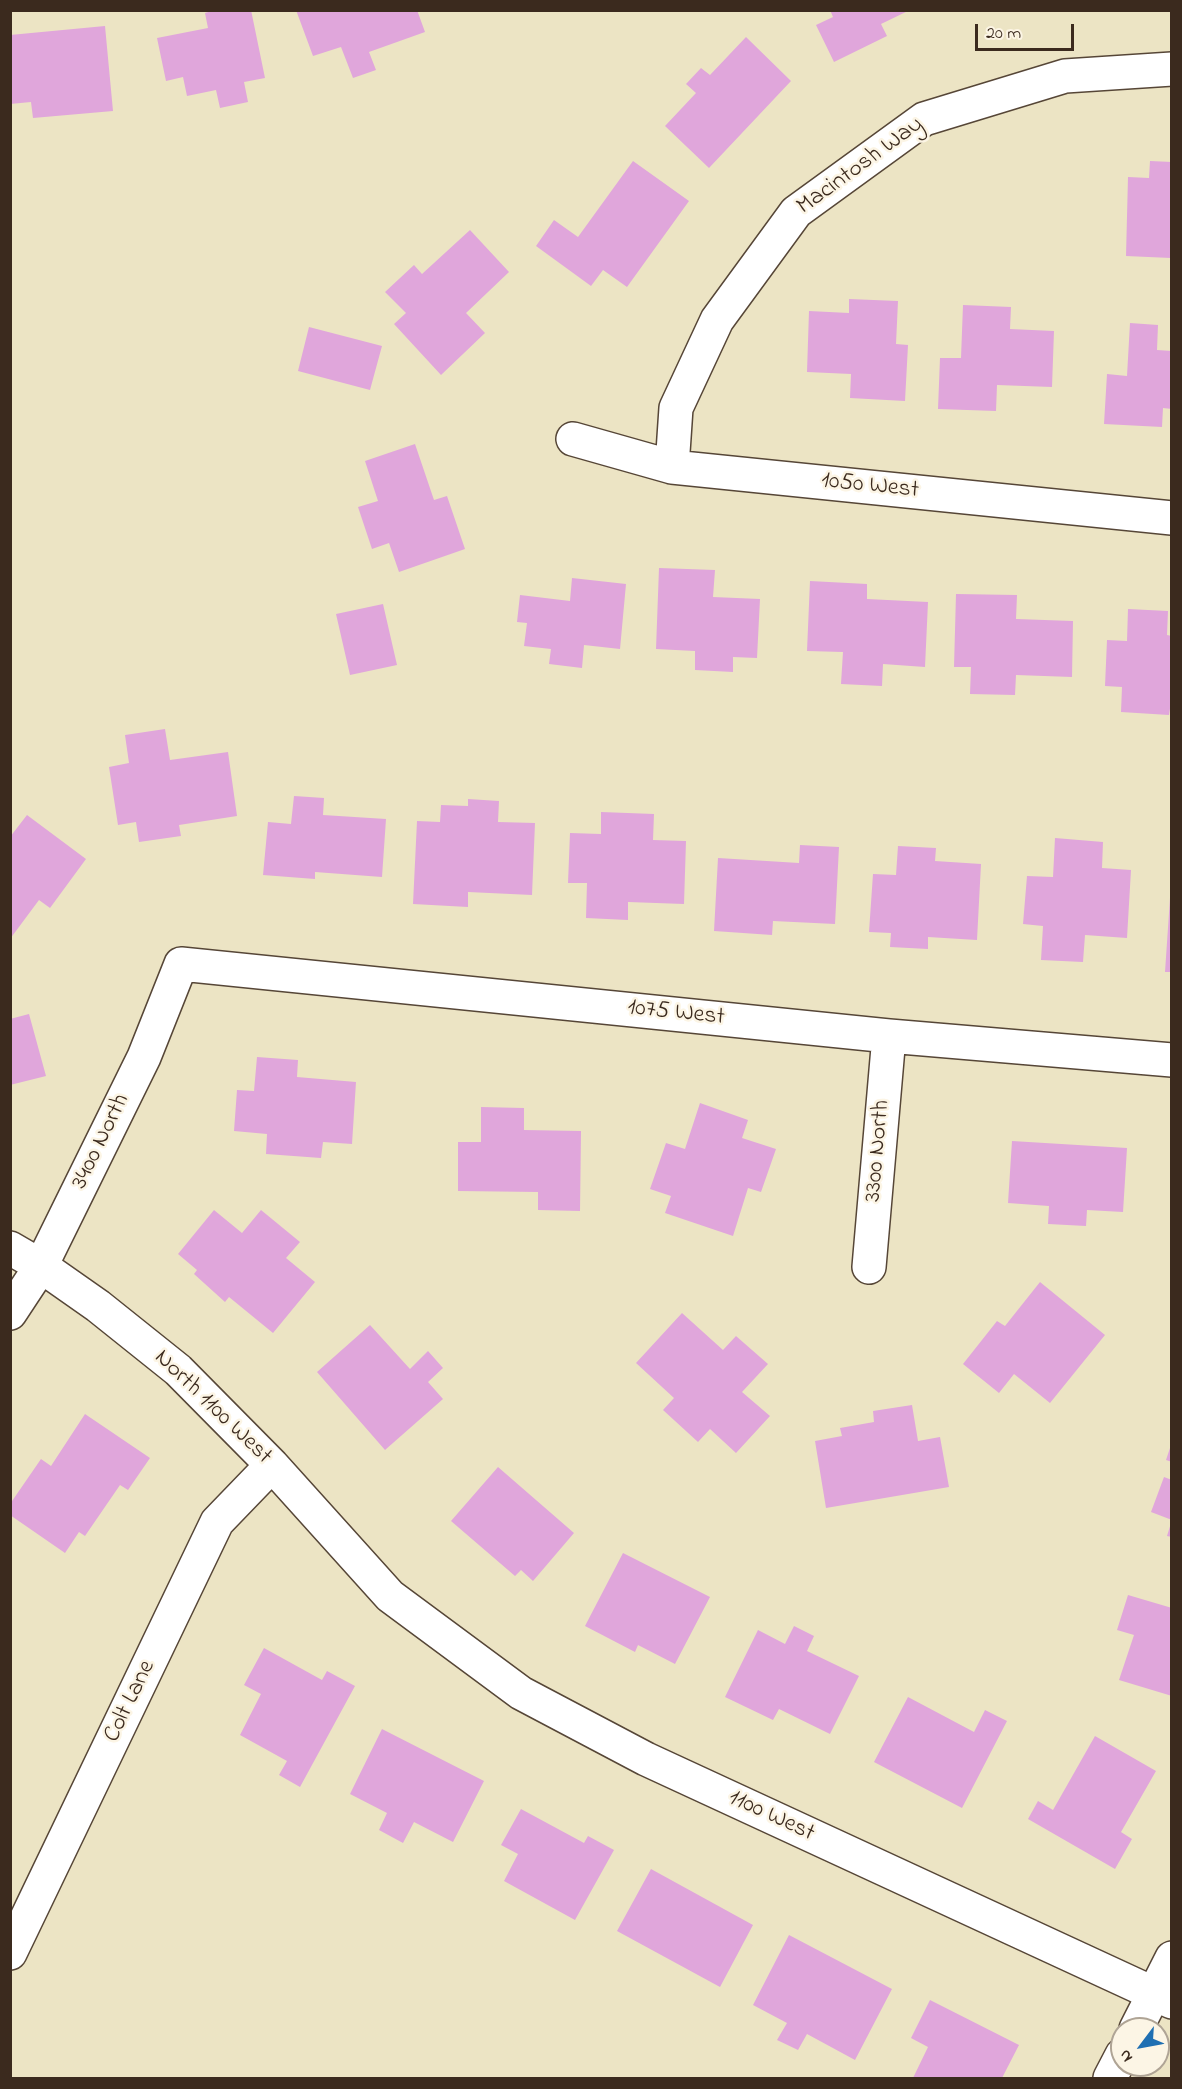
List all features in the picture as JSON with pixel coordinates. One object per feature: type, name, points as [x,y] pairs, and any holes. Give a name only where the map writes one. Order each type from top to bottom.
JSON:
[{"type":"street","name":"Macintosh Way","points":[[672,467],[676,408],[717,320],[796,212],[924,119],[1065,76],[1172,69]]},
{"type":"street","name":"1050 West","points":[[573,439],[672,467],[1172,518]]},
{"type":"street","name":"1075 West","points":[[181,964],[889,1036],[1172,1060]]},
{"type":"street","name":"3400 North","points":[[10,1313],[41,1266],[144,1057],[181,964]]},
{"type":"street","name":"3300 North","points":[[869,1267],[889,1036]]},
{"type":"street","name":"North 1100 West","points":[[10,1248],[41,1266],[98,1306],[178,1370],[272,1465],[390,1596]]},
{"type":"street","name":"Colt Lane","points":[[10,1953],[217,1522],[272,1465]]},
{"type":"street","name":"1100 West","points":[[390,1596],[521,1693],[646,1759],[1163,1998]]},
{"type":"street","points":[[1146,2017],[1163,1998],[1172,1958]]},
{"type":"building","points":[[215,10],[251,10],[265,78],[244,82],[248,102],[220,108],[216,90],[187,96],[183,77],[166,81],[157,38],[208,28],[205,13]]},
{"type":"building","points":[[296,10],[417,10],[425,32],[369,52],[376,70],[353,78],[341,47],[313,56]]},
{"type":"building","points":[[830,10],[910,10],[881,24],[887,36],[834,62],[816,25],[833,17]]},
{"type":"building","points":[[105,26],[113,111],[33,118],[31,102],[10,104],[10,35]]},
{"type":"building","points":[[746,37],[791,81],[709,168],[665,126],[696,93],[686,84],[701,68],[710,75]]},
{"type":"building","points":[[633,161],[689,201],[627,287],[603,270],[591,286],[536,246],[554,220],[578,237]]},
{"type":"building","points":[[1150,161],[1172,162],[1171,258],[1126,256],[1128,177],[1149,178]]},
{"type":"building","points":[[470,230],[509,272],[466,313],[485,333],[441,375],[394,324],[406,313],[385,292],[414,265],[422,274]]},
{"type":"building","points":[[849,299],[898,301],[896,344],[908,345],[905,401],[850,398],[851,374],[807,372],[809,311],[849,313]]},
{"type":"building","points":[[963,305],[1011,307],[1010,329],[1054,331],[1052,387],[997,385],[996,411],[938,409],[940,358],[961,358]]},
{"type":"building","points":[[1130,323],[1158,325],[1157,350],[1172,351],[1172,409],[1163,408],[1162,427],[1104,424],[1107,374],[1127,376]]},
{"type":"building","points":[[309,327],[382,346],[370,390],[298,371]]},
{"type":"building","points":[[415,444],[434,500],[447,496],[465,549],[399,572],[389,543],[372,549],[358,507],[378,501],[365,461]]},
{"type":"building","points":[[659,568],[715,570],[713,597],[760,599],[757,658],[733,657],[733,672],[695,670],[695,651],[656,649]]},
{"type":"building","points":[[572,578],[626,584],[620,649],[584,645],[582,668],[549,664],[551,649],[524,646],[527,623],[517,622],[520,595],[570,601]]},
{"type":"building","points":[[810,581],[867,584],[867,599],[928,602],[925,667],[883,664],[882,686],[841,684],[843,652],[807,651]]},
{"type":"building","points":[[956,594],[1017,595],[1016,619],[1073,621],[1072,677],[1016,675],[1015,695],[970,694],[971,667],[954,667]]},
{"type":"building","points":[[383,604],[397,665],[350,675],[336,614]]},
{"type":"building","points":[[1128,609],[1168,611],[1167,635],[1172,636],[1172,696],[1169,715],[1121,712],[1122,687],[1105,686],[1107,640],[1127,641]]},
{"type":"building","points":[[165,729],[170,760],[228,752],[237,816],[179,825],[181,836],[139,842],[136,822],[118,825],[109,767],[129,763],[125,735]]},
{"type":"building","points":[[294,796],[324,798],[323,815],[386,819],[382,877],[315,872],[315,879],[263,875],[268,822],[291,824]]},
{"type":"building","points":[[468,799],[499,801],[498,822],[535,823],[532,895],[468,892],[468,907],[413,904],[417,821],[440,822],[441,805],[468,806]]},
{"type":"building","points":[[601,812],[654,814],[653,840],[686,841],[684,904],[628,902],[628,920],[586,918],[587,883],[568,883],[570,833],[601,834]]},
{"type":"building","points":[[27,815],[86,859],[50,908],[39,900],[10,939],[10,837]]},
{"type":"building","points":[[1055,838],[1103,842],[1102,868],[1131,870],[1127,938],[1085,935],[1083,962],[1041,960],[1043,926],[1023,924],[1027,876],[1053,877]]},
{"type":"building","points":[[800,845],[839,847],[835,924],[773,921],[772,935],[714,931],[718,858],[799,863]]},
{"type":"building","points":[[898,846],[936,848],[935,861],[981,864],[977,940],[928,937],[928,949],[890,947],[891,933],[869,932],[873,874],[896,875]]},
{"type":"building","points":[[1170,898],[1172,898],[1172,972],[1165,972]]},
{"type":"building","points":[[29,1014],[46,1076],[10,1085],[10,1019]]},
{"type":"building","points":[[257,1057],[298,1060],[297,1077],[356,1082],[352,1144],[323,1142],[321,1158],[266,1154],[267,1134],[234,1131],[237,1090],[254,1091]]},
{"type":"building","points":[[700,1103],[748,1120],[742,1138],[776,1149],[761,1192],[748,1188],[733,1236],[665,1213],[671,1196],[650,1189],[666,1143],[685,1149]]},
{"type":"building","points":[[481,1107],[524,1108],[524,1130],[581,1131],[580,1211],[538,1210],[538,1192],[458,1191],[458,1142],[481,1142]]},
{"type":"building","points":[[1012,1141],[1127,1148],[1123,1212],[1087,1210],[1086,1226],[1048,1224],[1049,1206],[1008,1203]]},
{"type":"building","points":[[214,1210],[242,1233],[261,1210],[300,1242],[286,1258],[315,1282],[273,1333],[229,1297],[225,1302],[194,1274],[197,1270],[178,1254]]},
{"type":"building","points":[[1040,1282],[1105,1335],[1050,1403],[1014,1374],[999,1393],[963,1364],[997,1321],[1005,1326]]},
{"type":"building","points":[[682,1313],[723,1350],[736,1336],[768,1364],[742,1392],[770,1416],[736,1453],[710,1429],[698,1442],[663,1410],[674,1398],[636,1363]]},
{"type":"building","points":[[370,1325],[410,1369],[428,1351],[443,1368],[428,1382],[443,1399],[385,1450],[317,1372]]},
{"type":"building","points":[[912,1405],[918,1441],[940,1437],[949,1487],[826,1508],[815,1441],[842,1436],[840,1428],[874,1422],[873,1411]]},
{"type":"building","points":[[85,1414],[150,1458],[128,1490],[120,1485],[85,1536],[79,1532],[65,1553],[10,1515],[10,1504],[41,1459],[51,1466]]},
{"type":"building","points":[[1172,1445],[1172,1462],[1166,1460]]},
{"type":"building","points":[[498,1467],[574,1533],[533,1581],[521,1570],[515,1576],[451,1521]]},
{"type":"building","points":[[1164,1477],[1172,1480],[1172,1520],[1151,1512]]},
{"type":"building","points":[[1172,1523],[1172,1537],[1167,1536]]},
{"type":"building","points":[[623,1553],[710,1597],[675,1664],[638,1645],[635,1652],[585,1626]]},
{"type":"building","points":[[1128,1595],[1172,1608],[1172,1696],[1119,1680],[1134,1635],[1117,1630]]},
{"type":"building","points":[[794,1626],[814,1636],[807,1651],[859,1676],[830,1734],[779,1709],[773,1720],[725,1697],[758,1630],[785,1644]]},
{"type":"building","points":[[264,1648],[322,1680],[327,1671],[355,1686],[300,1787],[279,1775],[287,1761],[240,1735],[261,1694],[244,1685]]},
{"type":"building","points":[[908,1697],[974,1732],[985,1710],[1007,1721],[962,1808],[874,1762]]},
{"type":"building","points":[[382,1729],[484,1781],[453,1842],[414,1822],[403,1843],[379,1830],[387,1813],[350,1794]]},
{"type":"building","points":[[1095,1736],[1156,1771],[1121,1832],[1132,1839],[1115,1869],[1028,1819],[1038,1801],[1053,1810]]},
{"type":"building","points":[[521,1809],[584,1843],[588,1836],[614,1850],[575,1920],[504,1881],[518,1854],[501,1845]]},
{"type":"building","points":[[651,1869],[753,1925],[720,1987],[617,1931]]},
{"type":"building","points":[[789,1935],[892,1989],[855,2060],[807,2034],[798,2050],[777,2040],[787,2023],[753,2005]]},
{"type":"building","points":[[930,2000],[1019,2045],[1002,2078],[913,2078],[928,2047],[911,2038]]}]
